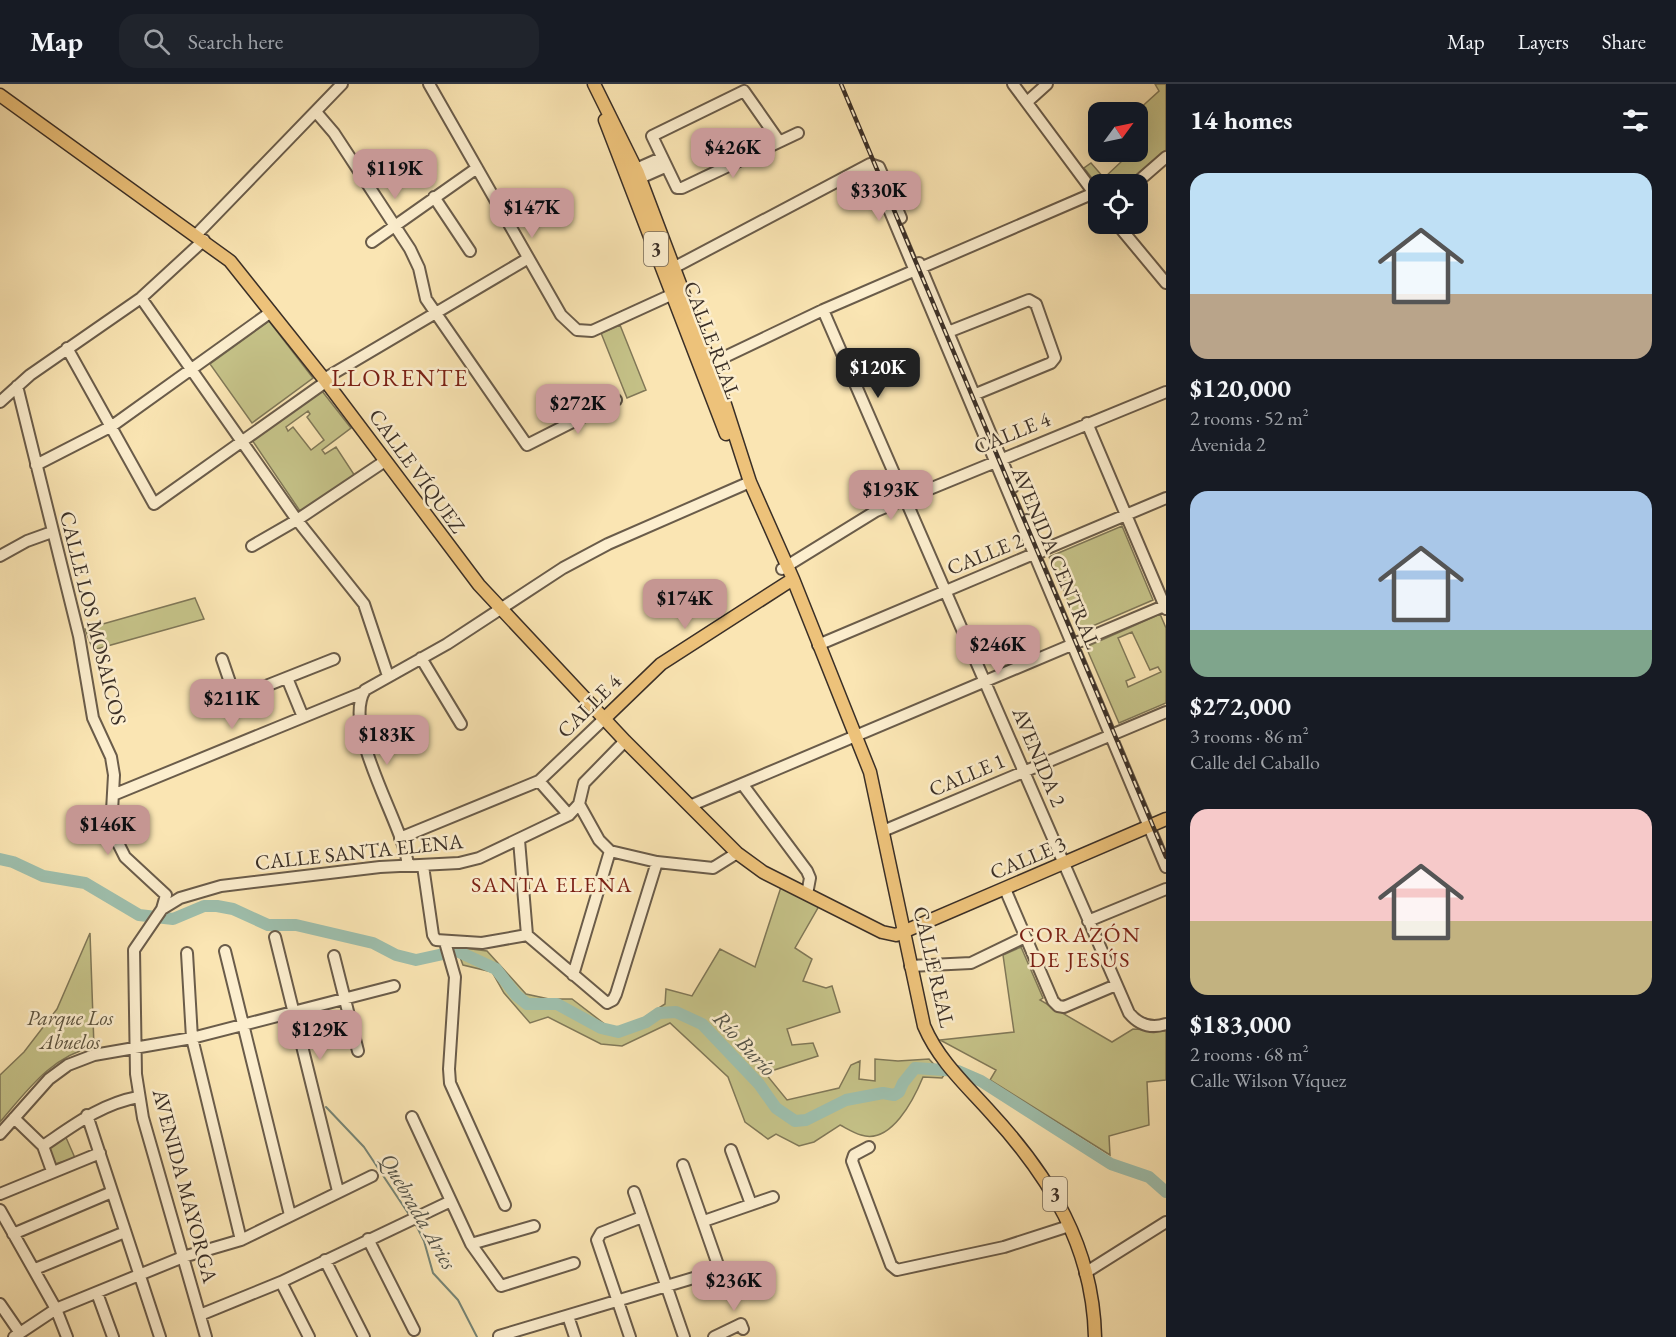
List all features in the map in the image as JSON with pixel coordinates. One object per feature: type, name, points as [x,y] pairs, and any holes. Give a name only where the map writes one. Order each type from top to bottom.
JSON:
[{"type":"main road","name":"CALLE REAL","points":[[592,84],[638,173],[675,267],[710,363],[747,483]]},
{"type":"main road","name":"CALLE REAL","points":[[592,84],[747,483],[804,608],[856,736],[876,794],[924,1026],[943,1060],[1032,1160],[1055,1193],[1085,1273],[1095,1337]]},
{"type":"main road","name":"CALLE VÍQUEZ","points":[[0,95],[230,261],[326,380],[466,571],[625,741],[692,805],[737,853],[763,872],[889,934]]},
{"type":"main road","points":[[651,235],[668,264],[675,267],[672,274],[676,289],[673,294],[679,296],[696,326]]},
{"type":"main road","points":[[693,344],[706,363],[710,363],[708,370],[716,394],[716,406]]},
{"type":"main road","name":"CALLE 4","points":[[605,718],[661,664],[791,581]]},
{"type":"main road","name":"CALLE 3","points":[[889,934],[904,932],[1157,823]]},
{"type":"main road","points":[[889,934],[897,941],[910,966]]},
{"type":"street","points":[[0,402],[67,348],[141,298],[200,238],[342,84]]},
{"type":"street","points":[[429,84],[527,260],[564,319],[581,331],[600,328],[673,294]]},
{"type":"street","points":[[1013,84],[1088,185]]},
{"type":"street","points":[[1027,102],[1047,84]]},
{"type":"street","points":[[780,141],[744,91],[656,132],[652,139],[674,185],[682,188],[798,133]]},
{"type":"street","points":[[316,112],[334,133],[415,258],[423,292],[527,445],[616,400]]},
{"type":"street","points":[[1146,174],[1166,157]]},
{"type":"street","points":[[638,173],[663,163]]},
{"type":"street","name":"AVENIDA CENTRAL","points":[[675,267],[875,165],[1114,734],[1157,823],[1166,848]]},
{"type":"street","points":[[372,242],[394,224],[477,168]]},
{"type":"street","points":[[434,197],[470,251]]},
{"type":"street","points":[[710,363],[918,268],[1088,199]]},
{"type":"street","points":[[1125,234],[1166,283]]},
{"type":"street","points":[[67,348],[154,504],[326,380],[527,260]]},
{"type":"street","points":[[141,298],[189,370],[297,520],[364,604],[388,676]]},
{"type":"street","points":[[945,333],[1029,300],[1036,304],[1055,358],[1051,363],[971,395]]},
{"type":"street","name":"AVENIDA 2","points":[[823,310],[1116,985],[1135,1020],[1152,1027],[1166,1024]]},
{"type":"street","points":[[36,465],[112,426],[271,312]]},
{"type":"street","name":"CALLE LOS MOSAICOS","points":[[17,386],[79,636],[93,718],[111,757],[113,795],[111,829],[118,845],[137,870],[164,892],[180,898]]},
{"type":"street","name":"CALLE 4","points":[[785,567],[862,519],[998,460],[1166,392]]},
{"type":"street","points":[[692,805],[1165,607],[1087,423]]},
{"type":"street","points":[[252,546],[297,520],[385,461]]},
{"type":"street","points":[[113,795],[362,693],[368,687],[471,629],[563,568],[608,544],[747,483]]},
{"type":"street","name":"CALLE 2","points":[[818,645],[1166,498]]},
{"type":"street","points":[[0,556],[27,541],[52,532]]},
{"type":"street","points":[[422,658],[461,724]]},
{"type":"street","points":[[222,659],[234,694],[238,697],[334,659]]},
{"type":"street","points":[[287,678],[303,717]]},
{"type":"street","points":[[362,693],[359,714],[362,729],[381,795],[400,838],[408,865]]},
{"type":"street","name":"CALLE 1","points":[[883,831],[1166,712]]},
{"type":"street","name":"CALLE 4","points":[[400,838],[539,781],[605,718]]},
{"type":"street","name":"CALLE SANTA ELENA","points":[[162,909],[180,898],[221,886],[408,865],[459,863],[479,858],[502,845],[519,840],[569,815],[579,804],[584,783],[625,741]]},
{"type":"street","points":[[539,781],[569,815]]},
{"type":"street","points":[[743,785],[809,874],[807,894]]},
{"type":"street","points":[[579,804],[599,840],[610,851],[657,861],[713,868],[737,853]]},
{"type":"street","name":"AVENIDA CENTRAL","points":[[1157,823],[1166,867]]},
{"type":"street","points":[[519,840],[527,935],[605,1002],[613,1000],[657,861]]},
{"type":"street","points":[[573,975],[610,851]]},
{"type":"street","points":[[423,866],[433,934],[436,939],[446,944],[482,943],[527,935]]},
{"type":"street","points":[[1005,889],[1053,1001],[1058,1006],[1064,1007],[1116,985]]},
{"type":"street","points":[[1088,921],[1166,889]]},
{"type":"street","points":[[162,909],[166,898],[164,892]]},
{"type":"street","name":"AVENIDA MAYORGA","points":[[162,909],[139,940],[133,959],[138,1097],[206,1337]]},
{"type":"street","points":[[275,937],[338,1191]]},
{"type":"street","points":[[910,966],[970,963],[1025,937]]},
{"type":"street","points":[[446,944],[452,963],[455,1001],[450,1083],[506,1205]]},
{"type":"street","points":[[225,951],[290,1215]]},
{"type":"street","points":[[187,953],[192,1038],[241,1240]]},
{"type":"street","points":[[334,956],[358,1051]]},
{"type":"street","points":[[0,1134],[49,1079],[68,1065],[94,1055],[192,1038],[394,986]]},
{"type":"street","points":[[43,1146],[87,1115],[112,1103],[138,1097]]},
{"type":"street","points":[[87,1115],[160,1337]]},
{"type":"street","points":[[412,1117],[471,1244],[501,1286],[574,1263]]},
{"type":"street","points":[[14,1118],[43,1146],[52,1171]]},
{"type":"street","points":[[869,1147],[854,1155],[852,1161],[891,1265],[897,1270],[1004,1247],[1069,1226]]},
{"type":"street","points":[[731,1150],[751,1204]]},
{"type":"street","points":[[0,1194],[100,1152]]},
{"type":"street","points":[[499,1336],[717,1271],[718,1265],[704,1221],[683,1165]]},
{"type":"street","points":[[0,1304],[17,1335],[56,1309],[183,1257],[241,1240],[372,1176]]},
{"type":"street","points":[[14,1234],[112,1192]]},
{"type":"street","points":[[634,1192],[684,1337]]},
{"type":"street","points":[[704,1221],[773,1197]]},
{"type":"street","points":[[200,1315],[281,1281],[451,1201]]},
{"type":"street","points":[[0,1210],[35,1269],[56,1309],[67,1337]]},
{"type":"street","points":[[630,1337],[598,1236],[642,1217]]},
{"type":"street","points":[[1085,1273],[1166,1222]]},
{"type":"street","points":[[471,1244],[534,1226]]},
{"type":"street","points":[[35,1269],[125,1232]]},
{"type":"street","points":[[368,1239],[414,1330]]},
{"type":"street","points":[[325,1260],[364,1337]]},
{"type":"street","points":[[281,1281],[309,1337]]},
{"type":"street","points":[[97,1293],[113,1337]]},
{"type":"street","points":[[568,1316],[575,1337]]},
{"type":"street","points":[[714,1337],[741,1324],[743,1329],[726,1337]]},
{"type":"green space","points":[[1155,84],[1166,84],[1166,150],[1139,174],[1108,174],[1121,162],[1148,162],[1147,102],[1159,91]]},
{"type":"green space","points":[[1091,163],[1101,174],[1089,174],[1084,168]]},
{"type":"green space","points":[[269,321],[313,378],[252,423],[210,364]]},
{"type":"green space","points":[[620,325],[646,390],[627,398],[601,333]]},
{"type":"green space","points":[[322,391],[351,428],[322,450],[325,454],[336,447],[355,476],[300,511],[252,440]],"holes":[[[308,411],[310,414],[307,417],[324,440],[311,450],[293,427],[288,431],[286,427]]]},
{"type":"green space","points":[[1122,526],[1153,600],[1081,631],[1049,557]]},
{"type":"green space","points":[[195,598],[204,619],[93,650],[85,629]]},
{"type":"green space","points":[[1160,614],[1166,628],[1166,703],[1119,723],[1086,647]],"holes":[[[1132,632],[1150,670],[1158,667],[1161,672],[1128,687],[1126,681],[1135,677],[1118,638]]]},
{"type":"green space","points":[[781,887],[819,906],[795,948],[812,959],[803,981],[826,988],[832,986],[840,1012],[787,1029],[792,1045],[813,1043],[818,1056],[765,1073],[787,1100],[839,1088],[851,1065],[860,1061],[859,1079],[875,1081],[875,1059],[898,1061],[929,1059],[944,1075],[942,1078],[923,1077],[914,1097],[900,1118],[882,1133],[872,1136],[861,1135],[840,1125],[814,1142],[799,1146],[776,1134],[768,1139],[745,1122],[728,1077],[670,1023],[622,1046],[601,1044],[548,1017],[530,1023],[504,993],[492,972],[463,965],[456,947],[487,951],[526,994],[549,999],[572,999],[606,1025],[622,1030],[665,1004],[666,989],[692,996],[720,949],[755,967]]},
{"type":"green space","name":"Parque Los Abuelos","points":[[90,933],[94,1047],[79,1051],[53,1066],[30,1087],[0,1122],[0,1075],[24,1052],[57,1009]]},
{"type":"green space","points":[[1021,947],[1043,998],[1040,1000],[1112,1042],[1133,1029],[1166,1031],[1166,1080],[1147,1082],[1149,1125],[1109,1136],[1110,1155],[990,1080],[996,1070],[940,1040],[1014,1032],[1003,955]]},
{"type":"green space","points":[[64,1133],[75,1158],[55,1164],[48,1144]]},
{"type":"waterway","name":"Río Burío","points":[[0,859],[13,862],[43,876],[85,883],[139,915],[173,919],[204,906],[217,906],[233,909],[268,925],[296,925],[373,943],[396,955],[416,960],[457,951],[496,969],[516,995],[527,1004],[557,1004],[601,1028],[618,1032],[646,1022],[659,1013],[676,1012],[702,1024],[759,1084],[776,1108],[795,1121],[806,1120],[846,1100],[883,1093],[894,1095],[899,1092],[915,1068],[958,1071],[981,1081],[1111,1164],[1149,1177],[1166,1192]]},
{"type":"waterway","name":"Quebrada Aries","points":[[326,1107],[364,1147],[410,1216]]},
{"type":"waterway","name":"Quebrada Aries","points":[[415,1223],[424,1241],[433,1273],[458,1300],[477,1337]]},
{"type":"railway","points":[[841,84],[1166,857]]},
{"type":"district","name":"LLORENTE","points":[[400,378]]},
{"type":"district","name":"SANTA ELENA","points":[[552,884]]},
{"type":"district","name":"CORAZÓN DE JESÚS","points":[[1080,946]]}]
